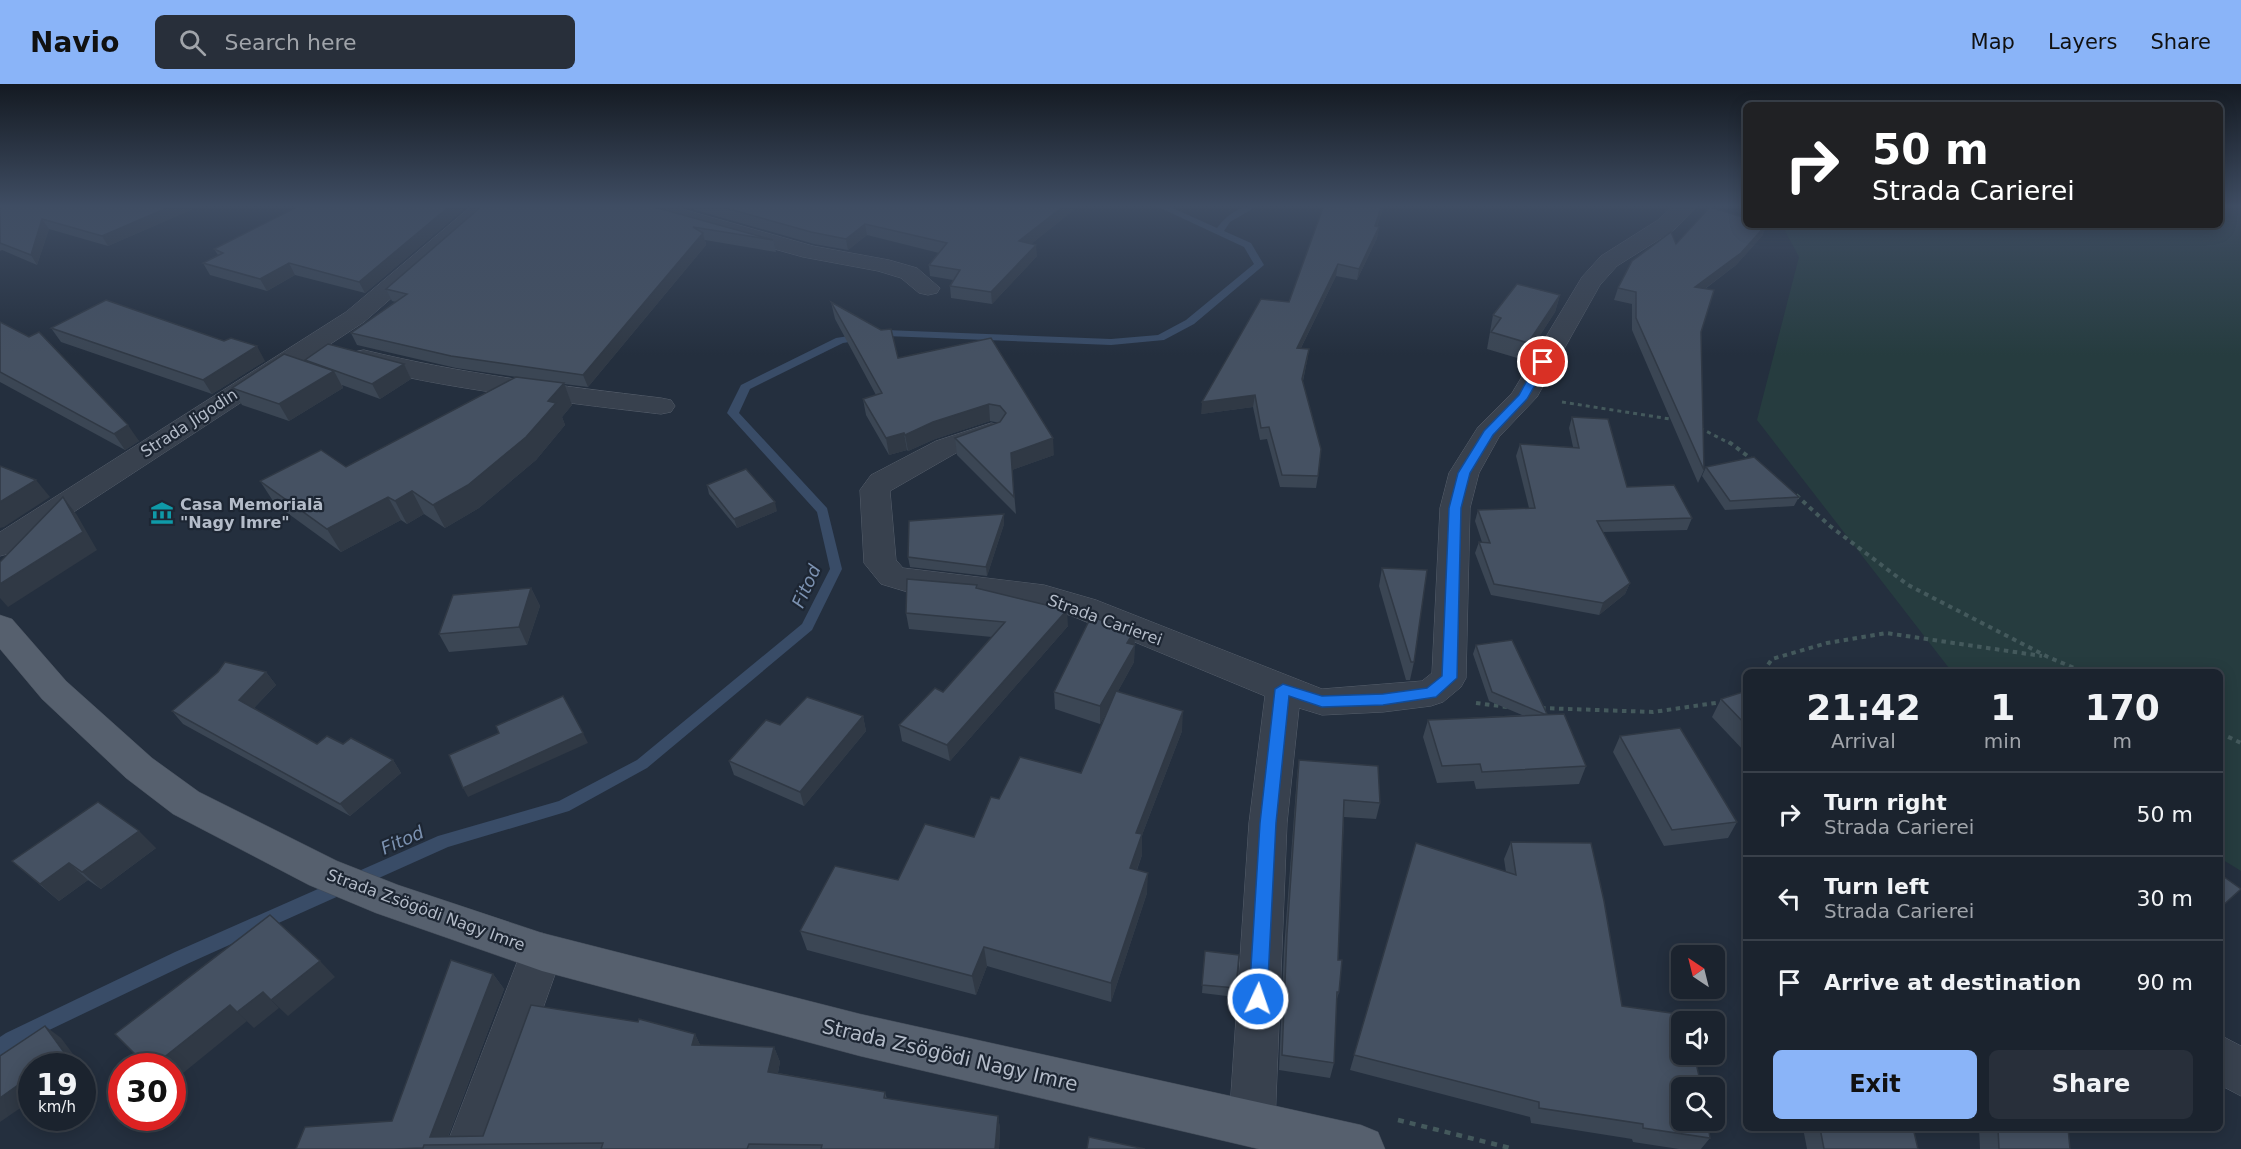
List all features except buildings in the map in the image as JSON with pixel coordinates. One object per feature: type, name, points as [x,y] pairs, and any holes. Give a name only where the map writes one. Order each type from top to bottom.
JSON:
[{"type":"main road","name":"Strada Zsögödi Nagy Imre","points":[[0,627],[54,690],[140,768],[186,803],[324,873],[390,900],[542,952],[860,1035],[1361,1149]]},
{"type":"street","name":"Strada Jigodin","points":[[0,546],[317,343],[355,317],[429,255]]},
{"type":"street","points":[[824,255],[900,270],[909,273],[928,288]]},
{"type":"street","points":[[1431,693],[1449,678],[1455,508],[1464,473],[1488,433],[1523,397],[1590,282],[1609,261],[1619,255]]},
{"type":"street","points":[[317,343],[382,364],[505,387],[661,406]]},
{"type":"street","name":"Strada Carierei","points":[[992,431],[946,447],[881,482],[876,490],[880,563],[891,576],[911,582],[1008,590],[1044,596],[1084,608],[1283,689],[1322,702],[1383,699],[1431,693]]},
{"type":"street","points":[[1252,1124],[1268,823],[1283,689]]},
{"type":"street","name":"Strada Zsögödi Nagy Imre","points":[[469,1149],[542,952]]},
{"type":"street","points":[[2223,1059],[2241,1074]]},
{"type":"path","points":[[1523,397],[1682,422]]},
{"type":"path","points":[[1693,426],[1730,443],[1754,460]]},
{"type":"path","points":[[1795,494],[1830,526],[1908,585],[2048,657],[2077,669]]},
{"type":"path","points":[[1765,669],[1773,659],[1827,643],[1886,633],[2048,657]]},
{"type":"path","points":[[1431,693],[1490,706],[1513,707]]},
{"type":"path","points":[[1537,708],[1653,712],[1728,700]]},
{"type":"path","points":[[2223,734],[2241,743]]},
{"type":"green space","points":[[1798,255],[2241,255],[2241,871],[2223,860],[2223,669],[1950,669],[1757,420]]},
{"type":"waterway","name":"Fitod","points":[[0,1048],[12,1039],[181,958],[444,841],[563,806],[642,764],[807,627],[836,569],[823,511],[733,413],[745,387],[840,340],[886,333],[1111,342],[1160,338],[1190,322],[1259,265],[1253,255]]},
{"type":"place","name":"Casa Memorială \"Nagy Imre\"","points":[[162,513]]},
{"type":"route","points":[[1258,999],[1268,823],[1283,689],[1322,702],[1383,699],[1431,693],[1449,678],[1455,508],[1464,473],[1488,433],[1523,397],[1543,362]]}]
